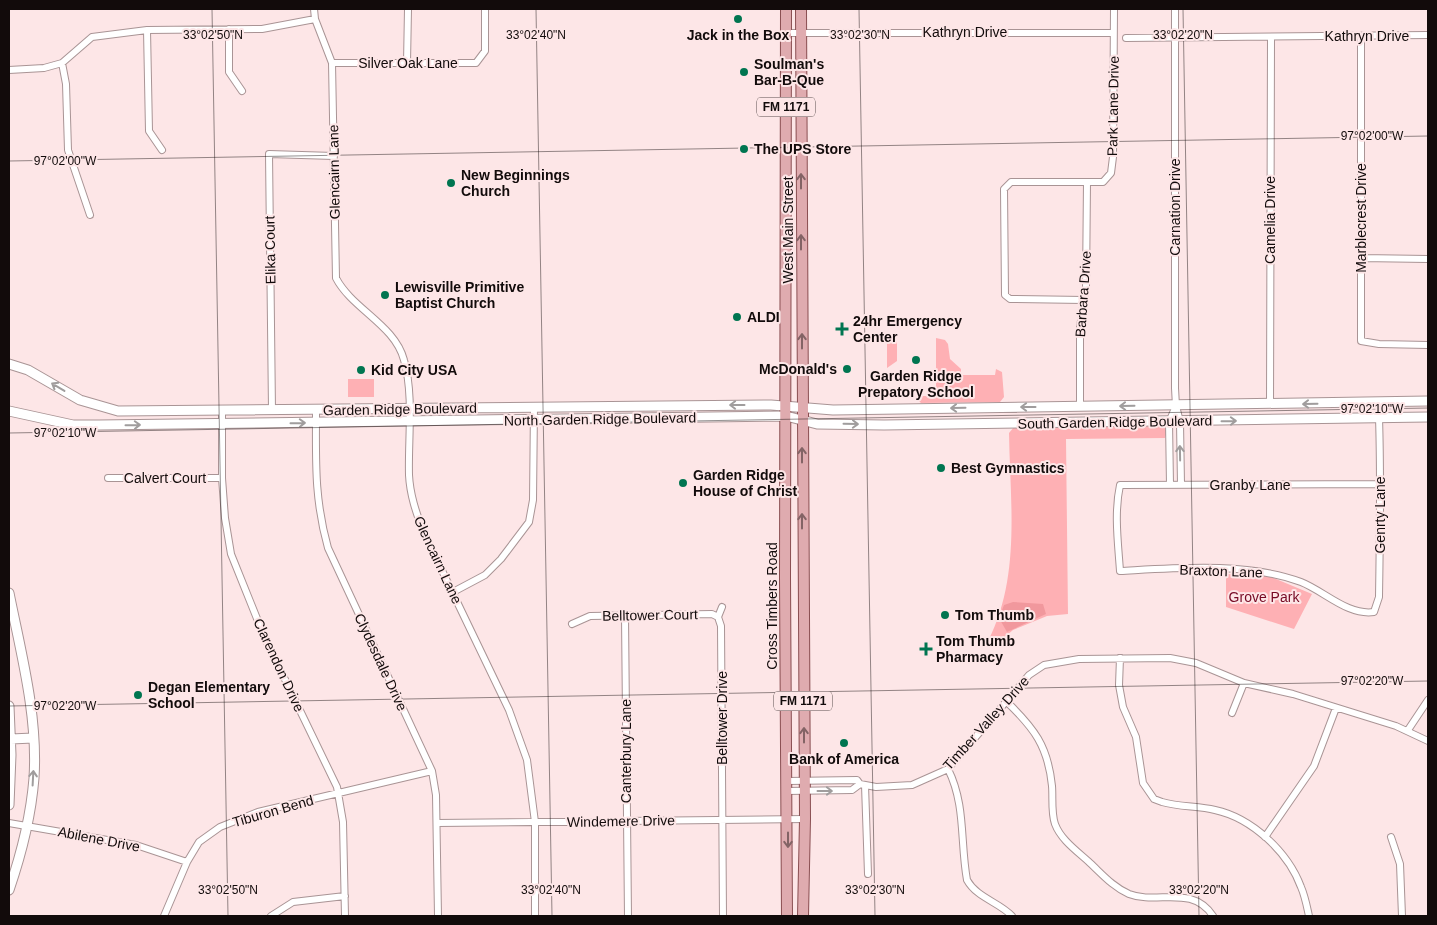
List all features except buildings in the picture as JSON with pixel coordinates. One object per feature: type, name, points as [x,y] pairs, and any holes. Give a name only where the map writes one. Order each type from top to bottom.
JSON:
[{"type":"main road","name":"West Main Street","points":[[786,9],[786,416]]},
{"type":"main road","name":"West Main Street","points":[[801,9],[802,422]]},
{"type":"main road","points":[[786,221],[801,221]]},
{"type":"main road","name":"Garden Ridge Boulevard","points":[[9,364],[28,370],[80,400],[102,408],[118,411],[615,406],[786,406],[802,408]]},
{"type":"main road","name":"South Garden Ridge Boulevard","points":[[802,408],[833,410],[1428,402]]},
{"type":"main road","points":[[615,406],[615,419]]},
{"type":"main road","points":[[1006,424],[1007,408]]},
{"type":"main road","name":"North Garden Ridge Boulevard","points":[[9,411],[73,425],[786,416],[802,422]]},
{"type":"main road","name":"Cross Timbers Road","points":[[786,416],[785,648],[788,916]]},
{"type":"main road","name":"South Garden Ridge Boulevard","points":[[802,422],[884,425],[1428,417]]},
{"type":"main road","name":"FM 1171","points":[[802,422],[802,647],[805,819],[803,916]]},
{"type":"main road","points":[[785,554],[802,554]]},
{"type":"main road","points":[[9,593],[25,672],[33,738],[34,777],[16,869],[9,890]]},
{"type":"main road","points":[[785,648],[802,647]]},
{"type":"main road","points":[[9,708],[11,739],[9,805]]},
{"type":"main road","points":[[11,739],[33,738]]},
{"type":"street","name":"Glencairn Lane","points":[[314,9],[315,19],[332,63],[336,278],[342,289],[391,336],[404,359],[410,409],[409,476],[415,508],[509,710],[528,760],[535,822],[535,916]]},
{"type":"street","points":[[407,63],[408,9]]},
{"type":"street","name":"Silver Oak Lane","points":[[332,63],[476,63],[485,51],[485,9]]},
{"type":"street","name":"Park Lane Drive","points":[[1084,300],[1010,299],[1005,295],[1004,189],[1012,182],[1103,182],[1111,173],[1114,9]]},
{"type":"street","name":"Carnation Drive","points":[[1176,9],[1176,406],[1180,422],[1181,485]]},
{"type":"street","points":[[9,70],[44,68],[62,63],[92,37],[147,30],[262,29],[315,19]]},
{"type":"street","points":[[229,29],[229,72],[242,91]]},
{"type":"street","points":[[147,30],[149,131],[162,150]]},
{"type":"street","name":"Kathryn Drive","points":[[786,33],[1114,33]]},
{"type":"street","name":"Kathryn Drive","points":[[1126,38],[1428,35]]},
{"type":"street","name":"Camelia Drive","points":[[1270,404],[1271,36]]},
{"type":"street","name":"Marblecrest Drive","points":[[1361,36],[1362,341],[1379,344],[1428,344]]},
{"type":"street","points":[[62,63],[66,84],[68,150],[90,215]]},
{"type":"street","name":"Elika Court","points":[[272,410],[269,154],[334,156]]},
{"type":"street","name":"Barbara Drive","points":[[1080,407],[1080,327],[1084,300],[1087,182]]},
{"type":"street","points":[[1361,258],[1428,259]]},
{"type":"street","name":"Carnation Drive","points":[[1170,485],[1169,422],[1176,406]]},
{"type":"street","points":[[453,592],[484,575],[512,546],[529,522],[533,500],[534,407]]},
{"type":"street","name":"Clarendon Drive","points":[[222,410],[222,478],[228,536],[242,586],[338,793],[343,822],[345,916]]},
{"type":"street","name":"Clydesdale Drive","points":[[316,410],[314,454],[318,504],[328,548],[432,771],[436,795],[438,916]]},
{"type":"street","name":"Genrty Lane","points":[[1374,612],[1379,597],[1379,418]]},
{"type":"street","name":"Calvert Court","points":[[108,478],[222,478]]},
{"type":"street","name":"Granby Lane","points":[[1120,570],[1117,499],[1120,486],[1380,484]]},
{"type":"street","name":"Braxton Lane","points":[[1120,570],[1239,568],[1272,572],[1304,583],[1325,596],[1364,613],[1374,612]]},
{"type":"street","name":"Belltower Court","points":[[572,624],[590,616],[712,614],[718,617],[722,607]]},
{"type":"street","name":"Canterbury Lane","points":[[625,616],[628,916]]},
{"type":"street","name":"Belltower Drive","points":[[718,617],[721,626],[723,916]]},
{"type":"street","points":[[1120,658],[1119,685],[1123,707],[1136,737],[1143,783],[1154,798],[1169,804],[1226,813],[1250,825],[1265,837],[1282,854],[1301,885],[1309,916]]},
{"type":"street","name":"Timber Valley Drive","points":[[788,786],[804,780],[857,780],[863,784],[897,787],[912,786],[948,769],[1029,675],[1044,665],[1079,659],[1170,658],[1196,663],[1244,683],[1293,694],[1408,730],[1428,741]]},
{"type":"street","points":[[1232,714],[1244,683]]},
{"type":"street","points":[[1408,730],[1428,700]]},
{"type":"street","points":[[1006,701],[1026,720],[1040,738],[1048,757],[1054,822],[1061,836],[1110,882],[1130,894],[1185,897],[1204,906],[1213,916]]},
{"type":"street","points":[[1265,837],[1314,766],[1336,708]]},
{"type":"street","points":[[948,769],[956,785],[960,800],[968,880],[971,887],[1012,916]]},
{"type":"street","name":"Tiburon Bend","points":[[164,916],[187,862],[199,842],[232,820],[432,771]]},
{"type":"street","points":[[863,784],[868,874]]},
{"type":"street","name":"Timber Valley Drive","points":[[788,786],[804,791],[852,790],[863,784]]},
{"type":"street","name":"Windemere Drive","points":[[436,823],[805,819]]},
{"type":"street","name":"Abilene Drive","points":[[9,823],[136,845],[187,862]]},
{"type":"street","points":[[1391,837],[1402,871],[1402,916]]},
{"type":"street","points":[[271,916],[293,902],[344,896]]},
{"type":"green space","points":[[936,338],[945,340],[948,344],[950,359],[961,369],[961,375],[995,375],[996,369],[1002,372],[1004,397],[1000,402],[921,403],[918,400],[920,390],[921,396],[927,396],[927,391],[936,391]]},
{"type":"green space","points":[[887,341],[897,341],[897,361],[887,368]]},
{"type":"green space","points":[[348,379],[374,379],[374,397],[348,397]]},
{"type":"green space","points":[[1163,426],[1167,431],[1165,438],[1066,439],[1068,614],[1047,616],[1013,630],[994,646],[988,641],[998,617],[1005,591],[1011,539],[1009,433],[1014,427]]},
{"type":"green space","name":"Grove Park","points":[[1226,574],[1269,576],[1312,594],[1294,629],[1226,607]]},
{"type":"shaded area","points":[[1013,602],[1043,604],[1046,614],[1007,632],[999,618],[1004,605]]},
{"type":"place","name":"Jack in the Box","points":[[738,19]]},
{"type":"place","name":"Soulman's Bar-B-Que","points":[[744,72]]},
{"type":"place","name":"The UPS Store","points":[[744,149]]},
{"type":"place","name":"New Beginnings Church","points":[[451,183]]},
{"type":"place","name":"Lewisville Primitive Baptist Church","points":[[385,295]]},
{"type":"place","name":"ALDI","points":[[737,317]]},
{"type":"place","name":"24hr Emergency Center","points":[[842,329]]},
{"type":"place","name":"Garden Ridge Prepatory School","points":[[916,360]]},
{"type":"place","name":"McDonald's","points":[[847,369]]},
{"type":"place","name":"Kid City USA","points":[[361,370]]},
{"type":"place","name":"Best Gymnastics","points":[[941,468]]},
{"type":"place","name":"Garden Ridge House of Christ","points":[[683,483]]},
{"type":"place","name":"Tom Thumb","points":[[945,615]]},
{"type":"place","name":"Tom Thumb Pharmacy","points":[[926,649]]},
{"type":"place","name":"Degan Elementary School","points":[[138,695]]},
{"type":"place","name":"Bank of America","points":[[844,743]]}]
